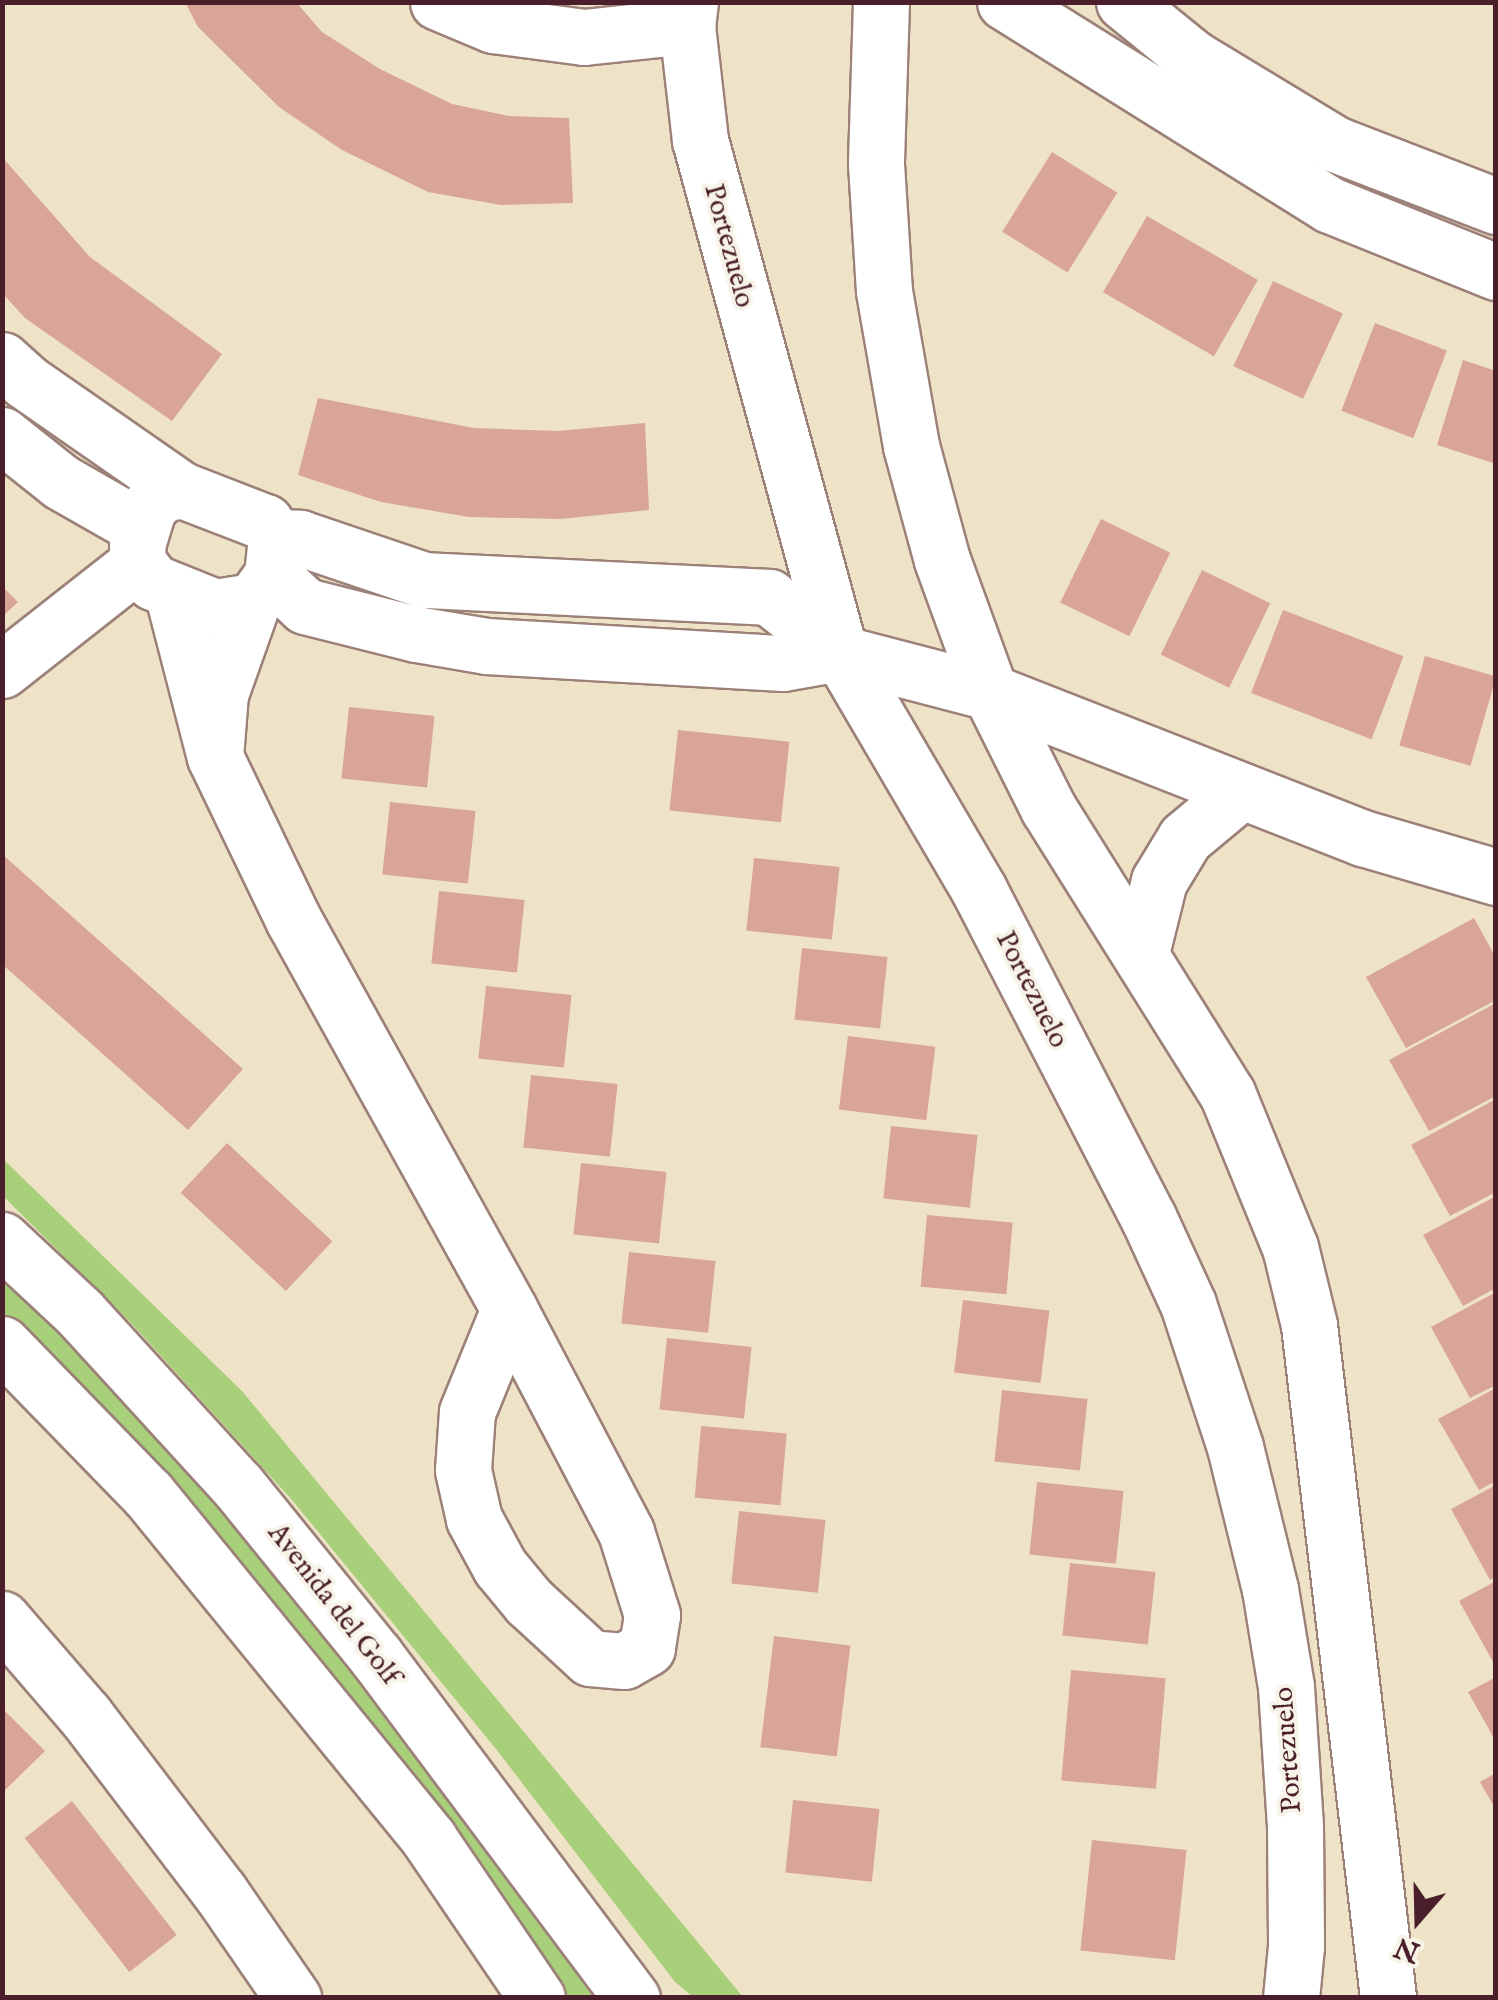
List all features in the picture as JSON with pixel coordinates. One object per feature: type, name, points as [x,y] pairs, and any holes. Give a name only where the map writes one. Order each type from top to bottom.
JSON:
[{"type":"street","points":[[438,2],[493,26],[584,38],[688,14]]},
{"type":"street","points":[[881,2],[876,164],[884,291],[911,446],[942,560],[990,692],[1048,808],[1227,1093],[1290,1246],[1309,1325],[1388,1998]]},
{"type":"street","points":[[1005,2],[1315,196],[1496,272]]},
{"type":"street","points":[[1124,2],[1193,58],[1335,144],[1496,206]]},
{"type":"street","name":"Portezuelo","points":[[688,14],[700,140],[840,653],[979,890],[1139,1200],[1188,1304],[1218,1394],[1270,1589],[1286,1687],[1295,1827],[1296,1946],[1291,1998]]},
{"type":"street","points":[[1408,237],[1426,179]]},
{"type":"street","points":[[2,360],[24,380],[182,490],[265,522],[267,571],[220,694],[215,757]]},
{"type":"street","points":[[2,434],[150,560],[216,607],[267,571],[300,538],[424,580],[769,597],[840,653],[990,692],[1363,838],[1496,877]]},
{"type":"street","points":[[182,490],[162,494],[150,560],[215,757],[294,922],[510,1309],[626,1532],[652,1615],[647,1648],[624,1661],[590,1658],[529,1602],[500,1566],[474,1519],[462,1470],[467,1412],[510,1309]]},
{"type":"street","points":[[2,670],[150,560]]},
{"type":"street","points":[[267,571],[305,606],[416,634],[486,646],[783,663],[840,653]]},
{"type":"street","points":[[416,634],[424,580]]},
{"type":"street","points":[[619,651],[624,591]]},
{"type":"street","points":[[1141,953],[1154,894],[1184,838],[1240,792]]},
{"type":"street","name":"Avenida del Golf","points":[[2,1240],[79,1312],[238,1486],[374,1654],[635,1993]]},
{"type":"street","points":[[2,1344],[148,1494],[429,1839],[537,1998]]},
{"type":"street","points":[[2,1619],[85,1715],[220,1892],[293,1998]]},
{"type":"green space","points":[[2,1158],[242,1391],[743,1997],[693,1997],[675,1982],[496,1749],[292,1500],[131,1323],[3,1196]]},
{"type":"green space","points":[[2,1274],[64,1334],[247,1535],[477,1827],[593,1997],[556,1997],[45,1358],[3,1317]]},
{"type":"building","points":[[185,2],[296,2],[322,32],[380,69],[452,104],[509,116],[569,118],[573,203],[501,205],[428,192],[342,150],[279,107],[198,27]]},
{"type":"building","points":[[1052,152],[1117,193],[1067,273],[1002,232]]},
{"type":"building","points":[[3,158],[90,257],[222,354],[172,421],[25,318],[3,294]]},
{"type":"building","points":[[1147,216],[1258,280],[1214,356],[1103,292]]},
{"type":"building","points":[[1273,281],[1343,314],[1303,399],[1233,366]]},
{"type":"building","points":[[1375,323],[1447,351],[1413,438],[1341,411]]},
{"type":"building","points":[[1463,360],[1496,371],[1496,464],[1437,445]]},
{"type":"building","points":[[318,398],[474,428],[558,431],[645,423],[649,510],[560,519],[469,517],[381,502],[298,475]]},
{"type":"building","points":[[1101,519],[1170,553],[1129,636],[1060,603]]},
{"type":"building","points":[[1202,570],[1270,603],[1229,688],[1161,654]]},
{"type":"building","points":[[2,586],[18,602],[2,617]]},
{"type":"building","points":[[1283,610],[1403,656],[1372,739],[1251,693]]},
{"type":"building","points":[[1425,656],[1496,676],[1470,766],[1399,745]]},
{"type":"building","points":[[349,707],[435,716],[427,788],[341,779]]},
{"type":"building","points":[[678,730],[789,742],[781,822],[670,811]]},
{"type":"building","points":[[390,802],[476,811],[468,884],[382,875]]},
{"type":"building","points":[[2,854],[243,1069],[188,1130],[2,964]]},
{"type":"building","points":[[754,858],[840,867],[832,940],[746,931]]},
{"type":"building","points":[[439,891],[525,900],[517,973],[431,964]]},
{"type":"building","points":[[1474,918],[1496,958],[1496,1000],[1406,1048],[1366,977]]},
{"type":"building","points":[[802,948],[888,957],[880,1029],[794,1020]]},
{"type":"building","points":[[486,986],[572,995],[564,1068],[478,1059]]},
{"type":"building","points":[[1496,1003],[1496,1096],[1429,1131],[1389,1060]]},
{"type":"building","points":[[848,1036],[935,1047],[926,1120],[839,1109]]},
{"type":"building","points":[[531,1075],[618,1084],[610,1157],[523,1148]]},
{"type":"building","points":[[1496,1099],[1496,1192],[1450,1216],[1411,1145]]},
{"type":"building","points":[[891,1126],[978,1135],[970,1208],[883,1199]]},
{"type":"building","points":[[227,1143],[332,1241],[286,1291],[181,1193]]},
{"type":"building","points":[[581,1163],[667,1172],[659,1244],[573,1235]]},
{"type":"building","points":[[1496,1196],[1496,1288],[1463,1306],[1423,1235]]},
{"type":"building","points":[[927,1215],[1013,1222],[1006,1294],[921,1287]]},
{"type":"building","points":[[629,1252],[716,1261],[708,1333],[621,1324]]},
{"type":"building","points":[[1496,1292],[1496,1385],[1470,1398],[1431,1327]]},
{"type":"building","points":[[963,1300],[1049,1311],[1040,1383],[954,1372]]},
{"type":"building","points":[[667,1338],[752,1347],[744,1418],[659,1410]]},
{"type":"building","points":[[1496,1388],[1496,1481],[1479,1490],[1438,1419]]},
{"type":"building","points":[[1002,1390],[1088,1399],[1080,1471],[994,1462]]},
{"type":"building","points":[[701,1426],[787,1433],[780,1505],[695,1498]]},
{"type":"building","points":[[1037,1482],[1124,1491],[1116,1564],[1029,1555]]},
{"type":"building","points":[[1496,1485],[1496,1577],[1490,1580],[1451,1509]]},
{"type":"building","points":[[739,1511],[826,1520],[818,1593],[731,1584]]},
{"type":"building","points":[[1070,1563],[1156,1572],[1148,1645],[1062,1636]]},
{"type":"building","points":[[1496,1581],[1496,1667],[1459,1601]]},
{"type":"building","points":[[774,1636],[850,1645],[837,1757],[760,1747]]},
{"type":"building","points":[[1071,1670],[1166,1678],[1156,1789],[1061,1781]]},
{"type":"building","points":[[1496,1677],[1496,1742],[1468,1692]]},
{"type":"building","points":[[2,1708],[45,1751],[2,1793]]},
{"type":"building","points":[[1496,1773],[1496,1810],[1480,1782]]},
{"type":"building","points":[[793,1800],[880,1809],[872,1882],[785,1873]]},
{"type":"building","points":[[72,1801],[177,1935],[129,1972],[25,1838]]},
{"type":"building","points":[[1092,1840],[1186,1850],[1175,1960],[1080,1950]]}]
